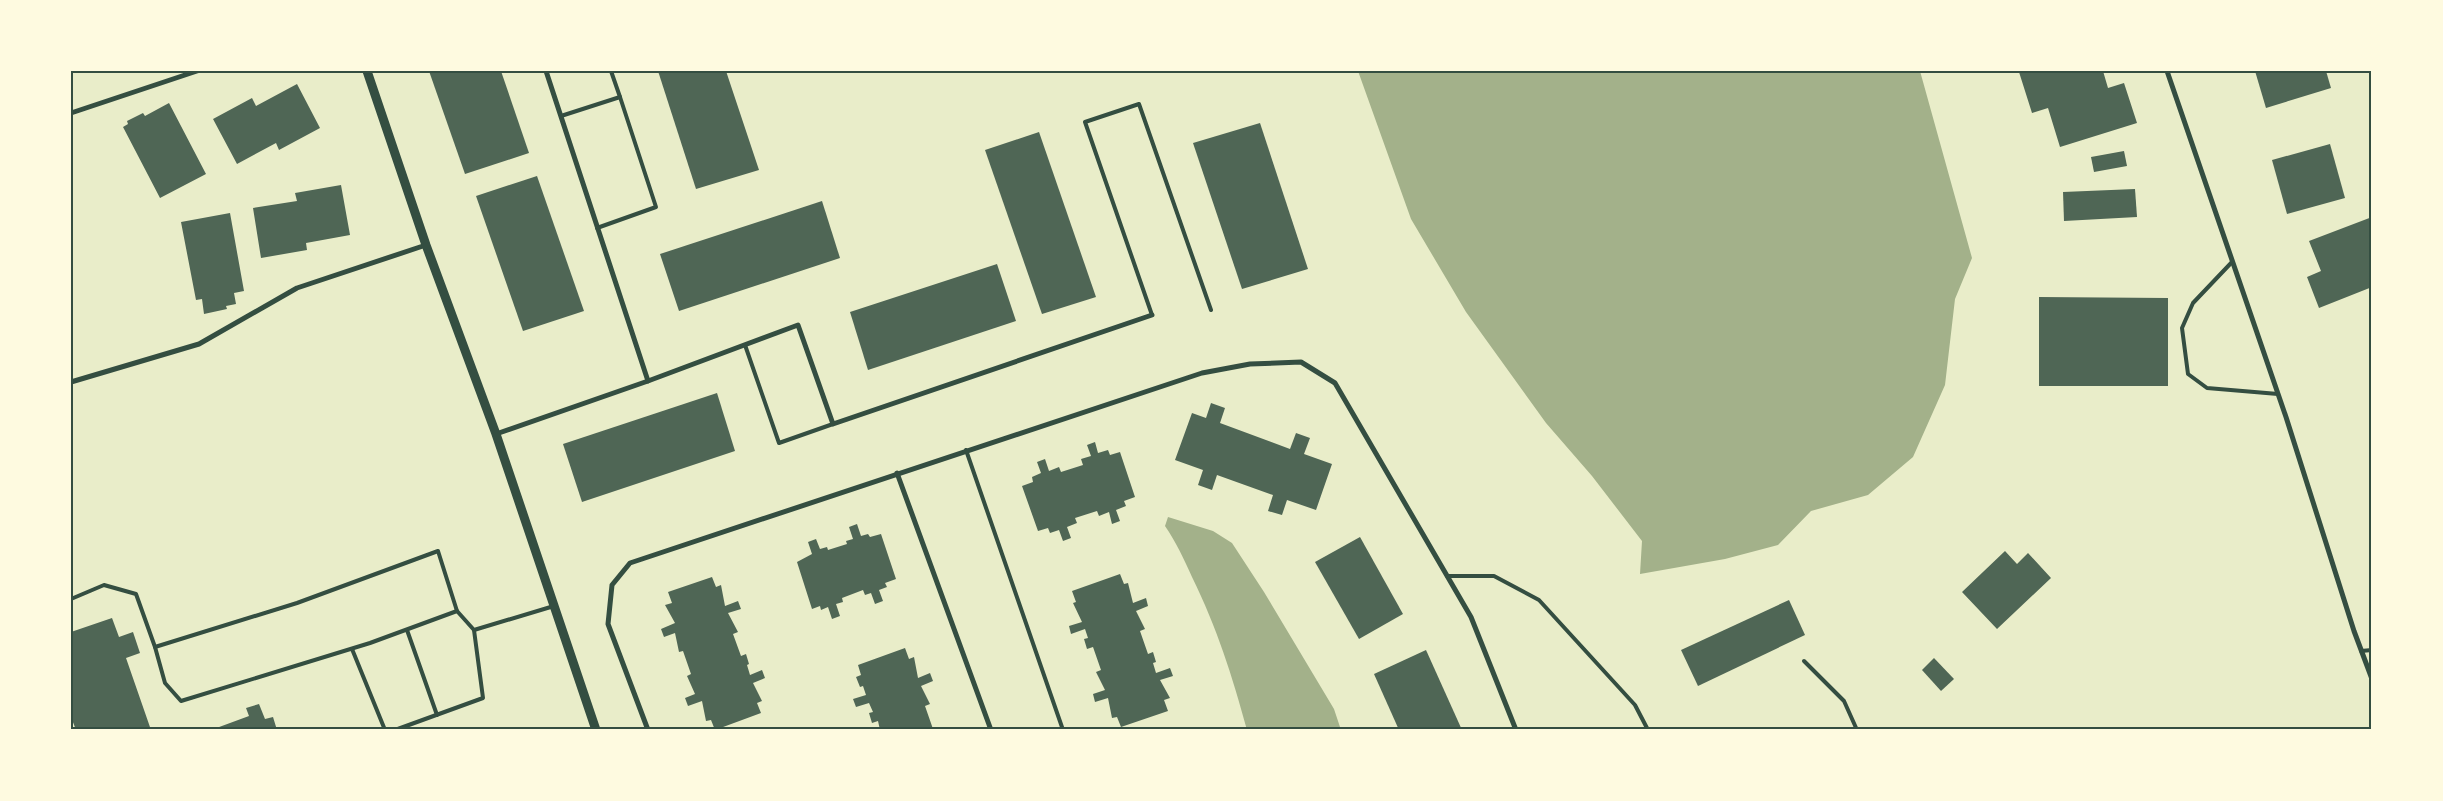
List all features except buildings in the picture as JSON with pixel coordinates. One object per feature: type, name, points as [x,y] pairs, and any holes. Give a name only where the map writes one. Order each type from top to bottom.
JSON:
[{"type":"street","points":[[71,113],[197,71]]},
{"type":"street","points":[[367,71],[426,245],[496,434],[596,730]]},
{"type":"street","points":[[546,71],[648,381]]},
{"type":"street","points":[[2167,71],[2278,394],[2361,651],[2372,679]]},
{"type":"street","points":[[71,382],[199,344],[297,288],[426,245]]},
{"type":"street","points":[[496,434],[648,381],[798,324],[833,424],[1152,315]]},
{"type":"street","points":[[648,730],[608,624],[612,585],[630,563],[1202,373],[1250,364],[1301,362],[1335,384],[1448,576],[1471,617],[1516,730]]},
{"type":"street","points":[[897,474],[990,730]]},
{"type":"lane","points":[[597,228],[656,207],[611,71]]},
{"type":"lane","points":[[561,116],[620,97]]},
{"type":"lane","points":[[1152,315],[1084,122],[1139,104],[1211,310]]},
{"type":"lane","points":[[2232,262],[2193,303],[2182,328],[2188,374],[2207,388],[2278,394]]},
{"type":"lane","points":[[745,345],[779,443],[833,424]]},
{"type":"lane","points":[[966,450],[1063,730]]},
{"type":"lane","points":[[155,647],[297,603],[438,551],[457,611],[474,630],[484,698],[395,730]]},
{"type":"lane","points":[[1448,576],[1494,576],[1539,600],[1635,705],[1648,730]]},
{"type":"lane","points":[[71,599],[104,585],[136,594],[165,682],[181,702],[352,649],[457,611]]},
{"type":"lane","points":[[474,630],[554,606]]},
{"type":"lane","points":[[407,630],[437,715]]},
{"type":"lane","points":[[352,649],[384,730]]},
{"type":"lane","points":[[2361,651],[2372,650]]},
{"type":"lane","points":[[1804,662],[1844,701],[1857,730]]},
{"type":"shaded area","points":[[1358,71],[1920,71],[1972,258],[1955,299],[1945,385],[1913,457],[1868,495],[1811,511],[1778,545],[1725,559],[1640,574],[1642,541],[1592,476],[1546,423],[1466,312],[1411,219]]},
{"type":"shaded area","points":[[1168,517],[1213,531],[1232,543],[1264,592],[1334,709],[1341,730],[1247,730],[1230,671],[1209,615],[1183,557],[1165,526]]}]
